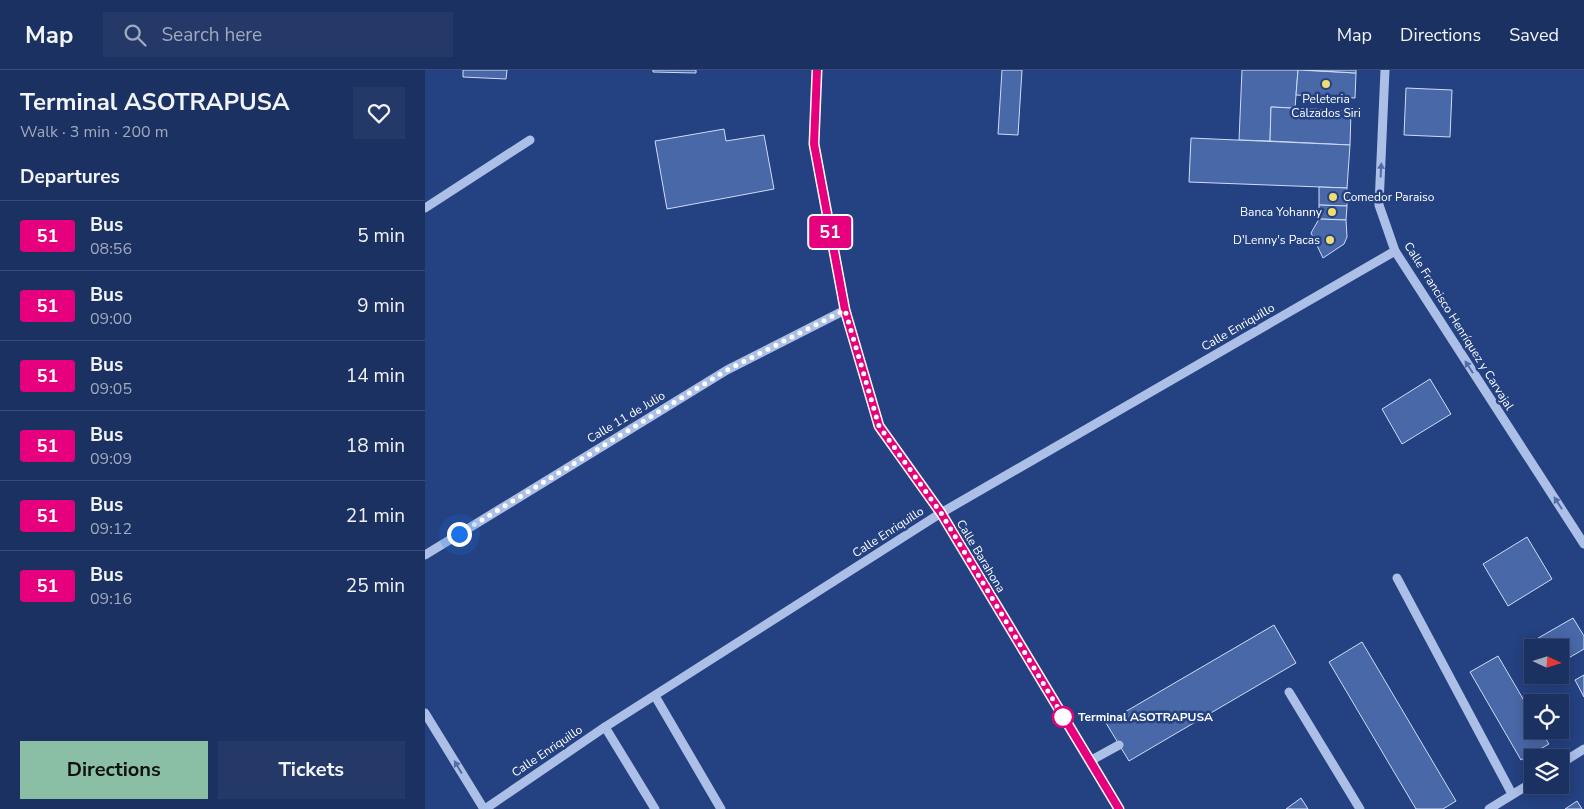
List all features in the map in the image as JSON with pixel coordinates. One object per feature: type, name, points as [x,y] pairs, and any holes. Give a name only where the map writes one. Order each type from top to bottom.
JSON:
[{"type":"street","name":"Calle Barahona","points":[[817,70],[814,144],[845,310],[879,426],[941,513],[1119,809]]},
{"type":"street","name":"Calle Francisco Henríquez y Carvajal","points":[[1385,70],[1379,206],[1395,251],[1584,544]]},
{"type":"street","points":[[425,208],[531,140]]},
{"type":"street","name":"Calle Enriquillo","points":[[484,809],[605,727],[941,513],[1395,251]]},
{"type":"street","name":"Calle 11 de Julio","points":[[425,555],[727,370],[845,310]]},
{"type":"street","points":[[1397,578],[1512,794]]},
{"type":"street","points":[[1289,692],[1360,809]]},
{"type":"street","points":[[655,696],[721,809]]},
{"type":"street","points":[[425,713],[484,809]]},
{"type":"street","points":[[605,727],[655,809]]},
{"type":"street","points":[[1090,761],[1119,745]]},
{"type":"street","points":[[1569,758],[1584,749]]},
{"type":"street","points":[[1489,809],[1524,787]]},
{"type":"building","points":[[463,70],[507,70],[506,79],[463,77]]},
{"type":"building","points":[[653,70],[696,70],[696,73],[653,72]]},
{"type":"building","points":[[1002,70],[1022,70],[1018,135],[998,134]]},
{"type":"building","points":[[1242,70],[1298,70],[1295,108],[1271,107],[1270,141],[1239,140]]},
{"type":"building","name":"Peleteria Calzados Siri","points":[[1298,70],[1356,73],[1355,98],[1296,95]]},
{"type":"building","points":[[1305,70],[1356,70],[1356,73]]},
{"type":"building","points":[[1406,88],[1452,90],[1450,137],[1404,135]]},
{"type":"building","points":[[1271,107],[1351,111],[1350,145],[1270,141]]},
{"type":"building","points":[[724,129],[726,141],[764,135],[774,189],[667,209],[655,141]]},
{"type":"building","points":[[1191,138],[1350,145],[1347,188],[1189,182]]},
{"type":"building","name":"Comedor Paraiso","points":[[1319,187],[1347,188],[1347,206],[1319,205]]},
{"type":"building","name":"Banca Yohanny","points":[[1319,205],[1347,206],[1346,220],[1319,219]]},
{"type":"building","name":"D'Lenny's Pacas","points":[[1319,219],[1346,220],[1347,237],[1344,244],[1323,258],[1311,233]]},
{"type":"building","points":[[1430,379],[1451,414],[1402,444],[1382,409]]},
{"type":"building","points":[[1527,537],[1552,579],[1508,606],[1483,564]]},
{"type":"building","points":[[1573,618],[1584,636],[1584,649],[1569,658],[1569,639],[1536,639]]},
{"type":"building","name":"Terminal ASOTRAPUSA","points":[[1274,625],[1296,663],[1129,761],[1106,723]]},
{"type":"building","points":[[1362,642],[1456,801],[1443,809],[1416,809],[1329,662]]},
{"type":"building","points":[[1498,656],[1524,701],[1524,739],[1546,739],[1549,744],[1540,749],[1524,749],[1524,758],[1521,760],[1470,672]]},
{"type":"building","points":[[1584,675],[1584,697],[1575,680]]},
{"type":"building","points":[[1301,798],[1308,809],[1286,809]]},
{"type":"building","points":[[1577,801],[1582,809],[1565,809]]},
{"type":"bus line","name":"51","points":[[817,70],[814,144],[845,310],[879,426],[941,513],[1119,809]]},
{"type":"place","name":"Peleteria Calzados Siri","points":[[1326,84]]},
{"type":"place","name":"Comedor Paraiso","points":[[1333,197]]},
{"type":"place","name":"Banca Yohanny","points":[[1332,212]]},
{"type":"place","name":"D'Lenny's Pacas","points":[[1330,240]]},
{"type":"place","name":"Terminal ASOTRAPUSA","points":[[1063,717]]},
{"type":"route","points":[[459,534],[727,370],[845,310],[879,426],[941,513],[1063,717]]}]
